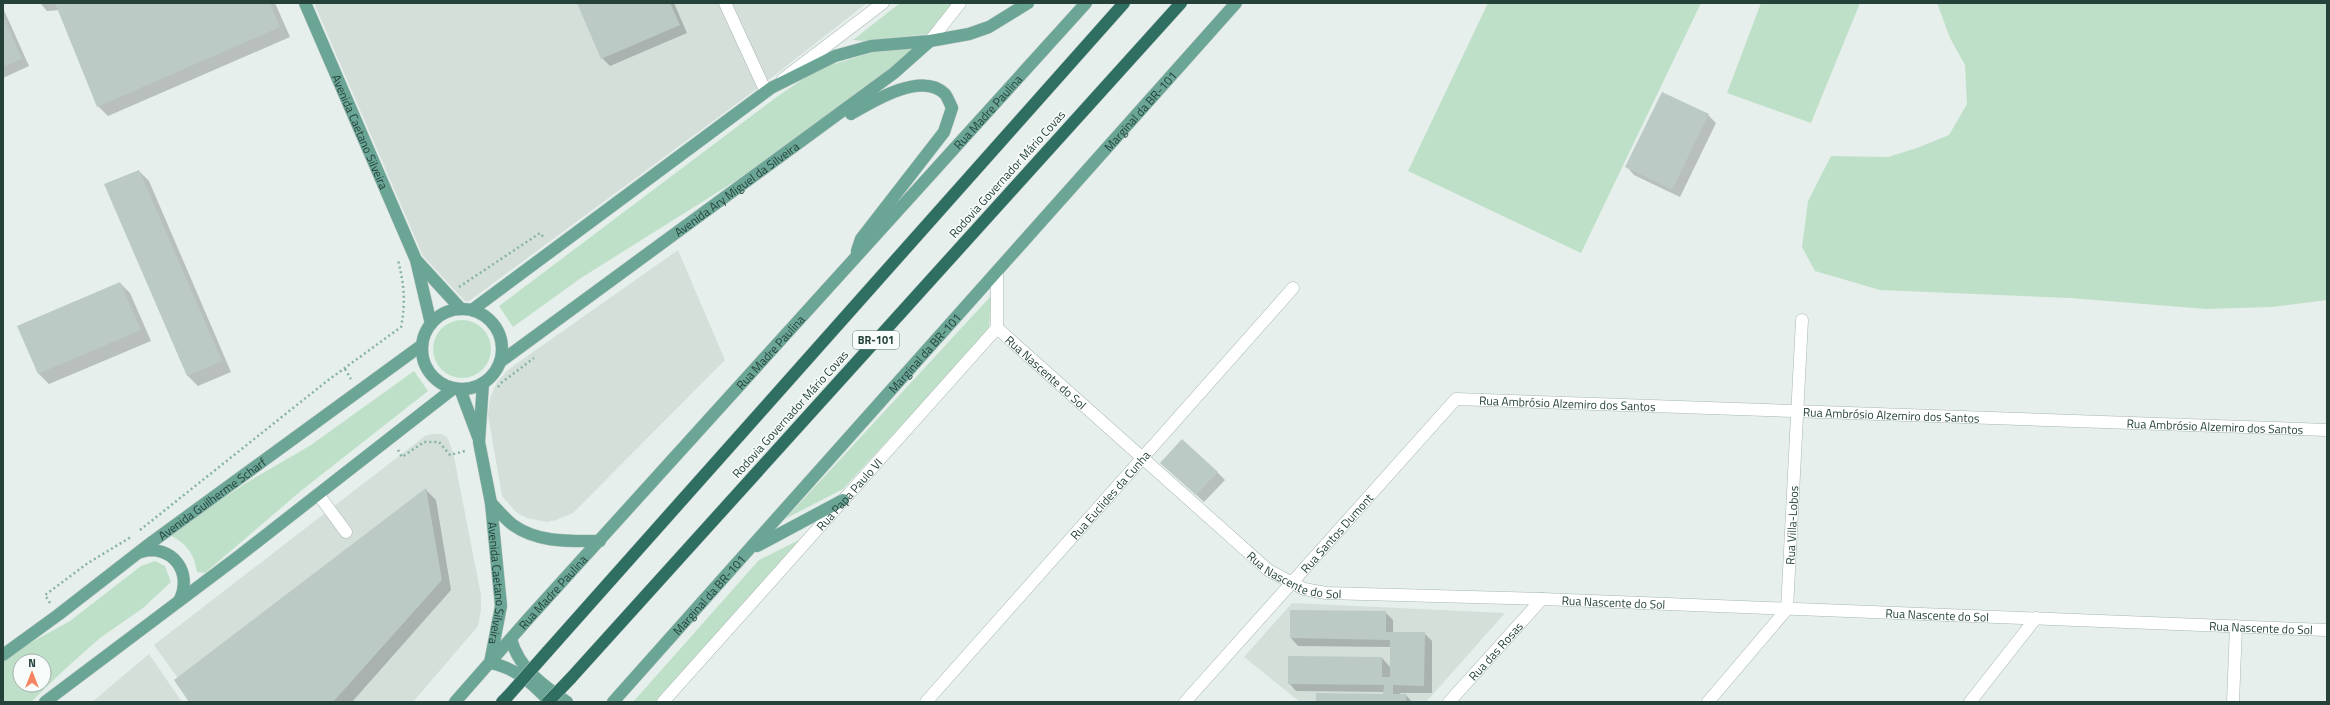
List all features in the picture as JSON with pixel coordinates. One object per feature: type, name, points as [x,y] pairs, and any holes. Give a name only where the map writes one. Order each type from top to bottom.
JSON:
[{"type":"highway","name":"Rodovia Governador Mário Covas","points":[[505,699],[1124,3]]},
{"type":"highway","name":"Rodovia Governador Mário Covas","points":[[549,702],[1181,3]]},
{"type":"main road","name":"Avenida Caetano Silveira","points":[[305,3],[414,255],[431,324]]},
{"type":"main road","points":[[466,309],[555,250],[768,90],[835,56],[871,46],[930,41],[969,34],[989,27],[1028,3]]},
{"type":"main road","name":"Rua Madre Paulina","points":[[456,702],[511,639],[1086,3]]},
{"type":"main road","name":"Marginal da BR-101","points":[[613,702],[1236,3]]},
{"type":"main road","name":"Avenida Ary Miguel da Silveira","points":[[500,362],[894,73],[930,41]]},
{"type":"main road","points":[[788,152],[858,109],[900,89],[922,86],[935,88],[946,95],[952,108],[944,132],[861,239],[853,260]]},
{"type":"main road","name":"Avenida Caetano Silveira","points":[[414,255],[466,309]]},
{"type":"main road","points":[[466,309],[484,315],[494,324],[501,336],[503,349],[500,362],[491,378],[476,387],[457,389],[443,384],[430,373],[423,357],[422,345],[425,334],[431,324],[449,311],[466,309]]},
{"type":"main road","name":"Avenida Guilherme Scharf","points":[[4,652],[58,615],[422,345]]},
{"type":"main road","name":"Avenida Caetano Silveira","points":[[479,442],[483,383]]},
{"type":"main road","name":"Avenida Caetano Silveira","points":[[457,389],[479,442],[490,503],[501,606],[490,663]]},
{"type":"main road","points":[[45,702],[457,389]]},
{"type":"main road","points":[[749,550],[844,500]]},
{"type":"main road","name":"Avenida Caetano Silveira","points":[[490,503],[512,524],[529,534],[568,541],[600,541]]},
{"type":"main road","points":[[140,553],[156,550],[168,554],[178,562],[184,577],[185,585],[179,601]]},
{"type":"main road","points":[[511,639],[523,664],[537,680],[568,702]]},
{"type":"main road","points":[[490,663],[503,665],[533,684],[549,702]]},
{"type":"street","points":[[725,3],[768,90],[883,3]]},
{"type":"street","name":"Avenida Ary Miguel da Silveira","points":[[930,41],[960,3]]},
{"type":"street","points":[[997,272],[997,328]]},
{"type":"street","name":"Rua Euclides da Cunha","points":[[926,702],[1293,288]]},
{"type":"street","name":"Rua Villa-Lobos","points":[[1787,609],[1802,320]]},
{"type":"street","name":"Rua Nascente do Sol","points":[[997,328],[1268,570],[1291,584],[1304,589],[1326,593],[1542,599],[2327,630]]},
{"type":"street","name":"Rua Papa Paulo VI","points":[[663,702],[997,328]]},
{"type":"street","name":"Rua Ambrósio Alzemiro dos Santos","points":[[1456,399],[2327,430]]},
{"type":"street","name":"Rua Santos Dumont","points":[[1185,702],[1456,399]]},
{"type":"street","points":[[318,494],[346,532]]},
{"type":"street","name":"Rua das Rosas","points":[[1449,702],[1542,599]]},
{"type":"street","points":[[1708,702],[1787,609]]},
{"type":"street","points":[[1970,702],[2036,618]]},
{"type":"street","points":[[2232,702],[2236,626]]},
{"type":"path","points":[[453,286],[460,287],[540,233],[555,250]]},
{"type":"path","points":[[58,615],[45,595],[88,563],[130,538],[321,386],[401,327],[405,306],[405,287],[397,256],[414,255]]},
{"type":"shaded area","points":[[314,3],[867,3],[766,82],[469,301],[465,301],[423,256]]},
{"type":"shaded area","points":[[678,250],[725,360],[573,513],[547,522],[527,518],[517,513],[502,496],[488,415],[490,398],[497,382],[509,369]]},
{"type":"shaded area","points":[[441,434],[447,437],[453,452],[481,595],[481,610],[478,626],[413,702],[195,702],[154,645],[425,436]]},
{"type":"shaded area","points":[[1292,603],[1505,613],[1426,702],[1300,702],[1244,657]]},
{"type":"shaded area","points":[[149,654],[182,702],[92,702]]},
{"type":"green space","points":[[900,3],[954,3],[929,34],[863,41],[853,40]]},
{"type":"green space","points":[[1488,3],[1701,3],[1581,253],[1408,171]]},
{"type":"green space","points":[[1761,3],[1860,3],[1811,123],[1727,93]]},
{"type":"green space","points":[[1937,3],[2327,3],[2327,300],[2272,307],[2206,309],[2070,298],[1880,290],[1815,271],[1802,247],[1808,201],[1831,156],[1888,157],[1917,148],[1949,135],[1967,104],[1965,65],[1950,38]]},
{"type":"green space","points":[[916,47],[886,73],[737,180],[581,278],[513,327],[499,306],[778,96],[818,69],[886,48]]},
{"type":"green space","points":[[991,296],[989,330],[843,489],[785,519]]},
{"type":"green space","points":[[456,320],[468,320],[483,328],[491,343],[491,355],[483,370],[468,378],[456,378],[441,370],[433,355],[433,343],[441,328]]},
{"type":"green space","points":[[414,371],[428,391],[302,490],[205,573],[197,572],[194,559],[185,545],[169,535],[246,483],[311,445]]},
{"type":"green space","points":[[805,537],[658,702],[633,702],[759,560]]},
{"type":"green space","points":[[155,561],[165,566],[171,582],[143,608],[100,638],[52,682],[52,653],[12,653],[70,621],[141,566]]},
{"type":"green space","points":[[12,653],[12,693],[40,693],[31,702],[3,702],[3,658]]},
{"type":"building","points":[[55,3],[270,3],[280,27],[97,107]]},
{"type":"building","points":[[577,3],[670,3],[680,25],[601,59]]},
{"type":"building","points":[[3,16],[22,59],[3,67]]},
{"type":"building","points":[[1662,92],[1709,114],[1672,190],[1625,167]]},
{"type":"building","points":[[139,170],[222,361],[187,376],[104,184]]},
{"type":"building","points":[[120,282],[141,330],[38,374],[17,326]]},
{"type":"building","points":[[1182,439],[1218,472],[1196,495],[1160,463]]},
{"type":"building","points":[[426,488],[442,580],[333,702],[189,702],[174,680]]},
{"type":"building","points":[[1290,610],[1386,611],[1386,632],[1425,632],[1424,686],[1393,685],[1393,694],[1406,694],[1406,702],[1316,702],[1316,693],[1383,694],[1384,685],[1288,684],[1288,656],[1382,657],[1382,677],[1390,677],[1390,640],[1290,638]]}]
